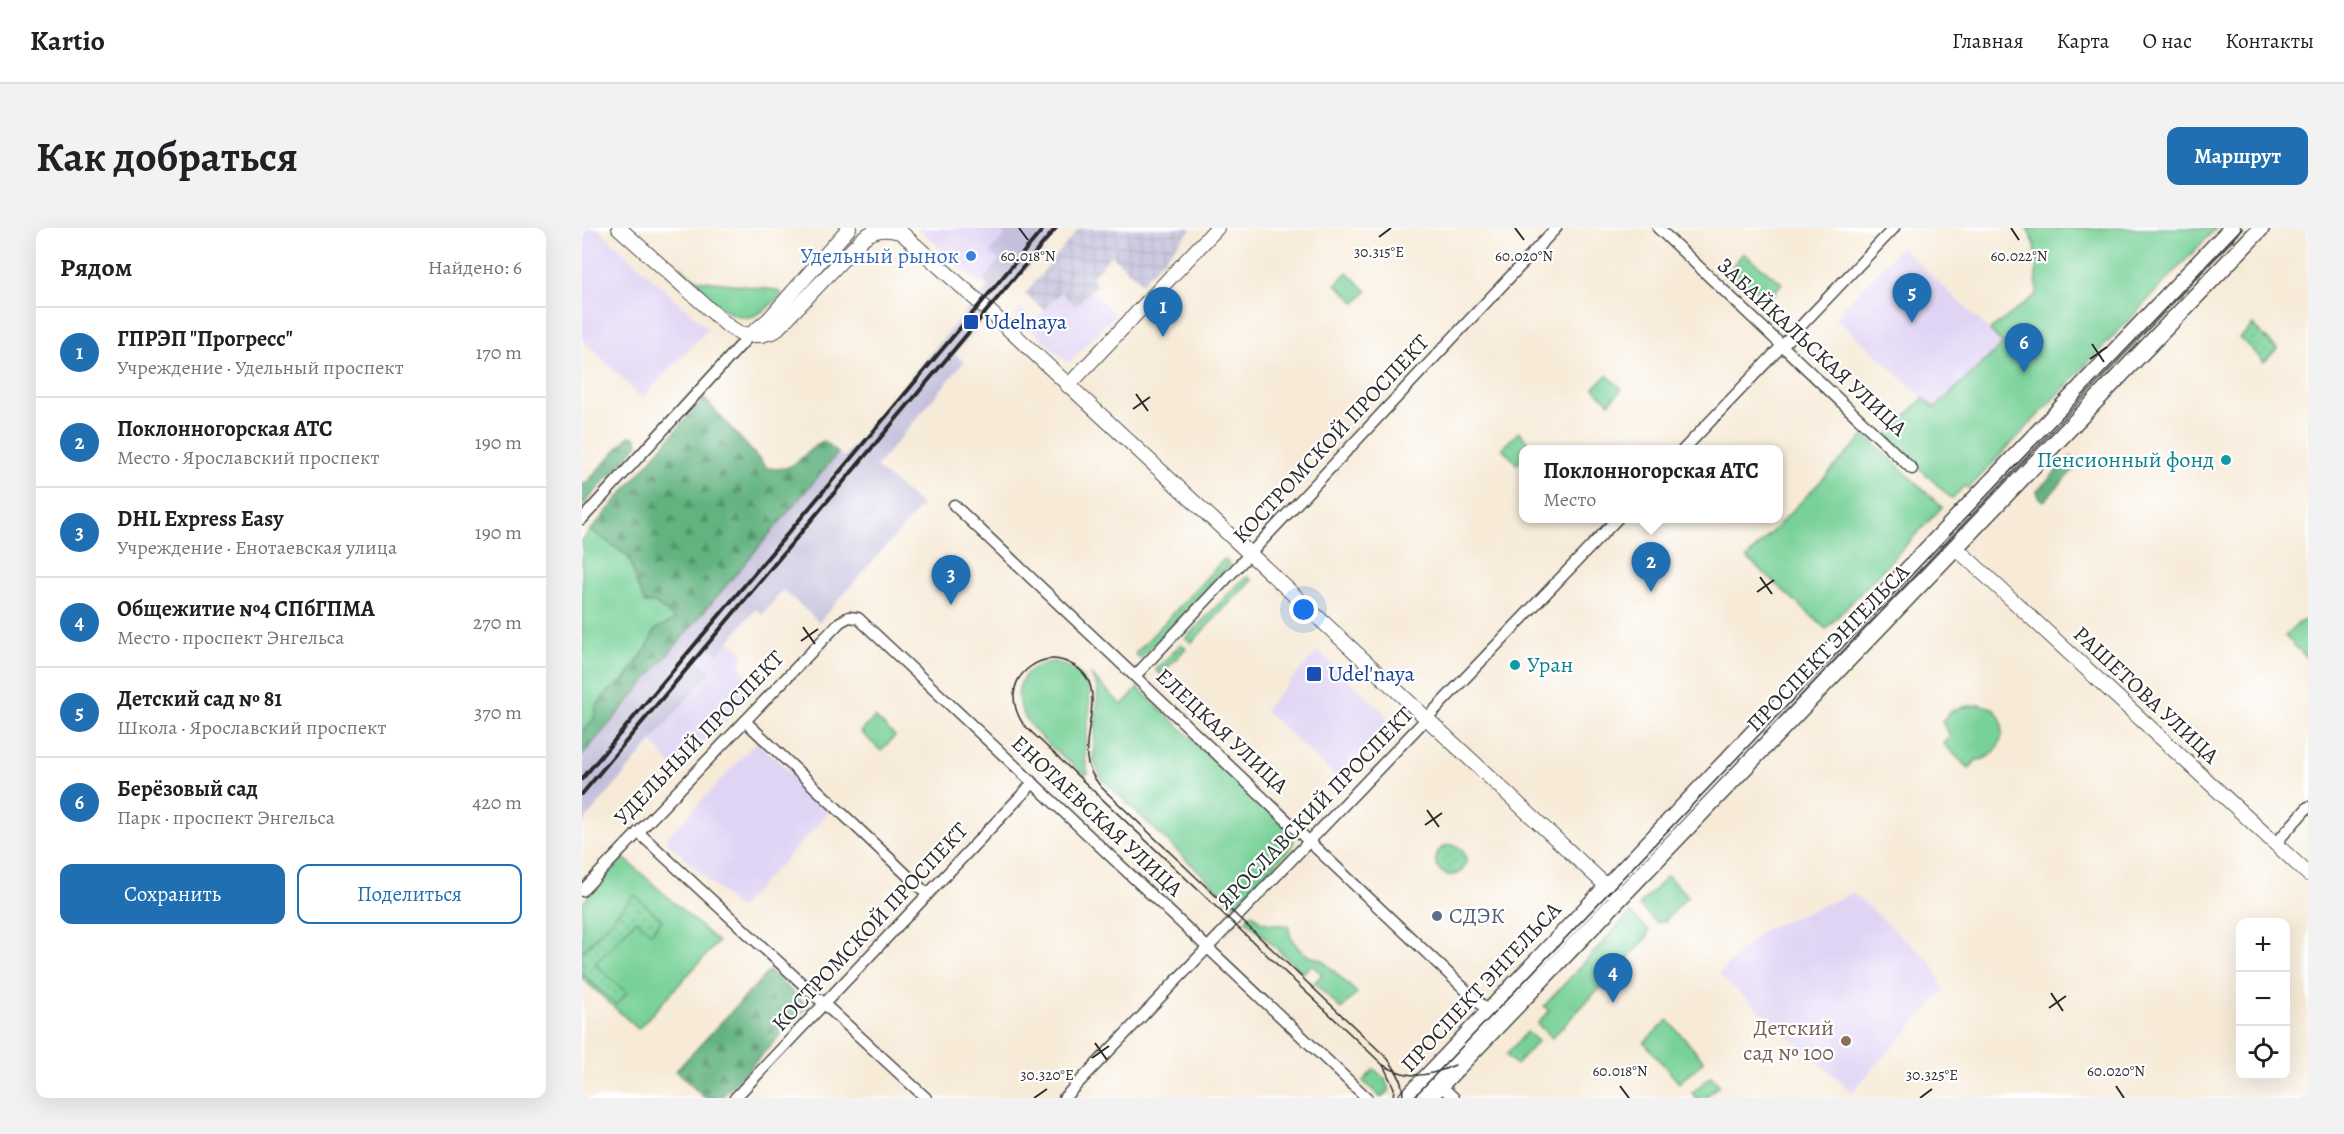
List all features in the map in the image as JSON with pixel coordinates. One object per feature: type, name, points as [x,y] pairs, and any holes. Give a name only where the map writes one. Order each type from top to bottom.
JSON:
[{"type":"main road","name":"ПРОСПЕКТ ЭНГЕЛЬСА","points":[[1428,1098],[1941,535],[2232,228]]},
{"type":"main road","name":"ПРОСПЕКТ ЭНГЕЛЬСА","points":[[1407,1098],[1489,1012],[1614,892],[1955,547],[2261,228]]},
{"type":"main road","points":[[1941,535],[1955,547]]},
{"type":"street","points":[[619,228],[715,316],[739,333],[750,335],[761,335],[775,330],[864,233],[881,229],[898,230],[988,310],[1614,892]]},
{"type":"street","points":[[582,519],[750,335],[769,319],[849,228]]},
{"type":"street","points":[[1068,386],[1217,228]]},
{"type":"street","name":"КОСТРОМСКОЙ ПРОСПЕКТ","points":[[1135,676],[1556,228]]},
{"type":"street","name":"ЗАБАЙКАЛЬСКАЯ УЛИЦА","points":[[1658,228],[1912,469]]},
{"type":"street","points":[[1688,445],[1894,228]]},
{"type":"street","name":"ЕЛЕЦКАЯ УЛИЦА","points":[[954,505],[1489,1012]]},
{"type":"street","name":"ЯРОСЛАВСКИЙ ПРОСПЕКТ","points":[[1064,1098],[1614,523]]},
{"type":"street","name":"РАШЕТОВА УЛИЦА","points":[[1955,547],[2308,874]]},
{"type":"street","name":"УДЕЛЬНЫЙ ПРОСПЕКТ","points":[[582,891],[840,622],[849,617]]},
{"type":"street","name":"ЕНОТАЕВСКАЯ УЛИЦА","points":[[849,617],[863,621],[1368,1098]]},
{"type":"street","points":[[745,721],[927,894]]},
{"type":"street","name":"КОСТРОМСКОЙ ПРОСПЕКТ","points":[[735,1098],[1033,783]]},
{"type":"street","points":[[2275,844],[2308,807]]},
{"type":"street","points":[[638,832],[926,1098]]},
{"type":"street","points":[[1440,1085],[1454,1098]]},
{"type":"shaded area","points":[[582,228],[597,228],[708,329],[642,398],[582,339]]},
{"type":"shaded area","name":"Удельный рынок","points":[[918,228],[997,228],[1005,235],[999,260],[979,284]]},
{"type":"shaded area","points":[[997,228],[1061,228],[955,354],[964,362],[876,467],[922,506],[819,622],[783,590],[762,615],[756,609],[718,654],[709,647],[698,660],[711,671],[582,824],[582,756],[838,453],[844,457],[966,311],[989,287],[982,281],[999,260],[990,252],[1005,235]]},
{"type":"shaded area","points":[[1079,228],[1192,228],[1142,283],[1111,255],[1091,278],[1097,284],[1076,306],[1061,292],[1044,310],[1025,294]]},
{"type":"shaded area","points":[[1901,247],[2003,343],[1935,409],[1835,317]]},
{"type":"shaded area","points":[[1091,291],[1115,314],[1069,363],[1015,315],[1021,308],[1035,321],[1061,292],[1076,306]]},
{"type":"shaded area","points":[[729,641],[743,652],[740,668],[758,686],[707,740],[692,748],[672,766],[651,741],[710,672],[698,660],[709,647],[718,654]]},
{"type":"shaded area","points":[[1318,651],[1384,713],[1387,721],[1384,729],[1338,779],[1264,710]]},
{"type":"shaded area","points":[[757,741],[831,810],[739,909],[665,840]]},
{"type":"shaded area","name":"Детский сад № 100","points":[[1853,893],[1932,963],[1944,991],[1852,1092],[1718,974],[1763,930]]},
{"type":"green space","points":[[2027,228],[2216,228],[1968,489],[1964,486],[1952,499],[1886,436],[1923,398],[1935,408],[2003,344],[1990,330],[2037,294],[2035,245]]},
{"type":"green space","points":[[1743,253],[1782,283],[1769,300],[1730,270]]},
{"type":"green space","points":[[672,260],[699,280],[776,290],[782,294],[758,314],[748,317],[739,316],[728,312],[706,296],[669,263]]},
{"type":"green space","points":[[1347,272],[1367,291],[1356,303],[1336,284]]},
{"type":"green space","points":[[2253,325],[2277,349],[2264,362],[2240,338]]},
{"type":"green space","points":[[1607,375],[1622,389],[1609,403],[1594,388]]},
{"type":"green space","points":[[704,398],[767,468],[787,468],[824,441],[838,453],[582,756],[582,732],[594,719],[596,707],[604,695],[625,680],[646,649],[655,630],[675,619],[655,603],[645,603],[629,557],[591,530]]},
{"type":"green space","points":[[1519,432],[1530,445],[1519,445],[1517,464],[1502,448]]},
{"type":"green space","points":[[1865,435],[1942,507],[1826,629],[1747,558]]},
{"type":"green space","points":[[629,436],[637,438],[638,444],[582,506],[582,483],[586,483]]},
{"type":"green space","points":[[2072,457],[2079,464],[2044,501],[2039,497],[2037,491]]},
{"type":"green space","points":[[591,530],[629,557],[637,585],[676,619],[655,630],[646,649],[624,680],[604,695],[596,707],[594,719],[582,732],[582,540]]},
{"type":"green space","points":[[1224,559],[1230,565],[1140,659],[1135,654]]},
{"type":"green space","points":[[1248,577],[1252,580],[1191,643],[1186,638],[1242,580]]},
{"type":"green space","points":[[2308,619],[2308,655],[2306,657],[2285,636],[2300,622]]},
{"type":"green space","points":[[1181,644],[1186,648],[1161,675],[1156,670]]},
{"type":"green space","points":[[1053,662],[1072,669],[1084,679],[1089,692],[1090,707],[1085,756],[1088,773],[1085,775],[1037,733],[1020,707],[1018,693],[1023,679],[1036,666]]},
{"type":"green space","points":[[1091,675],[1122,705],[1138,688],[1290,831],[1294,839],[1292,847],[1235,906],[1102,779],[1093,760],[1098,689]]},
{"type":"green space","points":[[1980,705],[1992,708],[1999,715],[2002,722],[2001,739],[1992,754],[1976,760],[1969,769],[1944,744],[1950,736],[1942,722],[1954,710]]},
{"type":"green space","points":[[875,717],[895,736],[881,751],[861,732]]},
{"type":"green space","points":[[1451,845],[1462,849],[1466,860],[1462,871],[1451,875],[1440,871],[1436,860],[1440,849]]},
{"type":"green space","points":[[624,858],[718,942],[638,1029],[582,978],[582,903]]},
{"type":"green space","points":[[1667,876],[1688,896],[1665,921],[1657,923],[1639,906]]},
{"type":"green space","points":[[634,895],[662,920],[651,933],[636,920],[595,964],[627,993],[616,1005],[582,974],[582,952]]},
{"type":"green space","points":[[1252,913],[1261,922],[1288,926],[1291,938],[1299,949],[1309,956],[1322,960],[1357,993],[1341,1009],[1314,983],[1322,974],[1311,965],[1303,973],[1246,920]]},
{"type":"green space","points":[[1630,913],[1649,931],[1646,939],[1552,1038],[1537,1024],[1549,1011],[1544,1006]]},
{"type":"green space","points":[[769,971],[808,1006],[721,1098],[705,1098],[676,1071]]},
{"type":"green space","points":[[1668,1020],[1704,1061],[1679,1083],[1644,1042]]},
{"type":"green space","points":[[1527,1032],[1538,1041],[1516,1065],[1506,1055]]},
{"type":"green space","points":[[1374,1069],[1385,1079],[1389,1090],[1381,1098],[1363,1081]]},
{"type":"green space","points":[[1711,1076],[1719,1085],[1705,1098],[1696,1098],[1692,1093]]},
{"type":"tram line","points":[[1413,1098],[2242,228]]},
{"type":"tram line","points":[[1403,1098],[1399,1077],[1397,1073],[1395,1069],[1388,1059],[1098,784],[1090,771],[1087,759],[1091,690],[1087,679],[1079,669],[1064,661],[1051,659],[1038,662],[1023,673],[1018,680],[1014,694],[1016,709],[1023,724],[1383,1065],[1393,1070],[1402,1073],[1410,1075],[1427,1074],[1455,1065]]},
{"type":"tram line","points":[[1383,1065],[1394,1088],[1393,1098]]},
{"type":"railway","points":[[582,779],[1044,228]]},
{"type":"railway","points":[[582,794],[1056,228]]},
{"type":"place","name":"Удельный рынок","points":[[971,256]]},
{"type":"place","name":"Udelnaya","points":[[971,322]]},
{"type":"place","name":"Детский сад № 81","points":[[1912,323]]},
{"type":"place","name":"ГПРЭП \"Прогресс\"","points":[[1163,337]]},
{"type":"place","name":"Берёзовый сад","points":[[2024,373]]},
{"type":"place","name":"Пенсионный фонд","points":[[2226,460]]},
{"type":"place","name":"Поклонногорская АТС","points":[[1651,592]]},
{"type":"place","name":"DHL Express Easy","points":[[951,605]]},
{"type":"place","name":"Уран","points":[[1515,665]]},
{"type":"place","name":"Udel'naya","points":[[1314,674]]},
{"type":"place","name":"СДЭК","points":[[1437,916]]},
{"type":"place","name":"Общежитие №4 СПбГПМА","points":[[1613,1003]]},
{"type":"place","name":"Детский сад № 100","points":[[1846,1041]]}]
